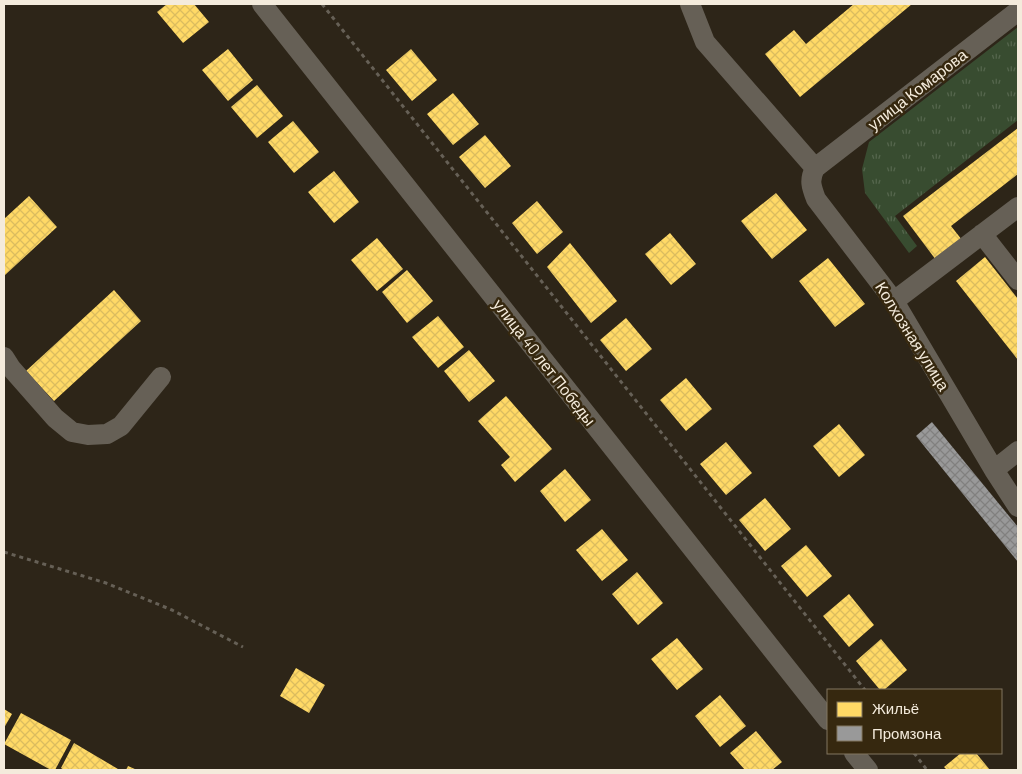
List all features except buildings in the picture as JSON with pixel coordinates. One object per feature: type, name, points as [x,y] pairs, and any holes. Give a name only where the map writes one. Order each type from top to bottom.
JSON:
[{"type":"street","name":"улица 40 лет Победы","points":[[262,4],[827,719]]},
{"type":"street","points":[[690,4],[705,42],[816,168]]},
{"type":"street","name":"улица Комарова","points":[[816,168],[1018,11]]},
{"type":"street","name":"Колхозная улица","points":[[816,168],[812,175],[811,186],[816,198],[894,301],[1018,507]]},
{"type":"street","points":[[894,301],[1018,207]]},
{"type":"street","points":[[982,234],[1018,280]]},
{"type":"street","points":[[4,357],[11,368],[55,418],[72,432],[88,436],[108,434],[121,426],[160,377]]},
{"type":"street","points":[[994,470],[1018,451]]},
{"type":"street","points":[[855,754],[868,770]]},
{"type":"path","points":[[322,4],[864,689]]},
{"type":"path","points":[[4,552],[106,583],[172,610],[243,647]]},
{"type":"path","points":[[915,754],[927,770]]},
{"type":"green space","points":[[1018,27],[1018,120],[895,216],[917,246],[909,253],[865,193],[862,169],[869,142]]}]
